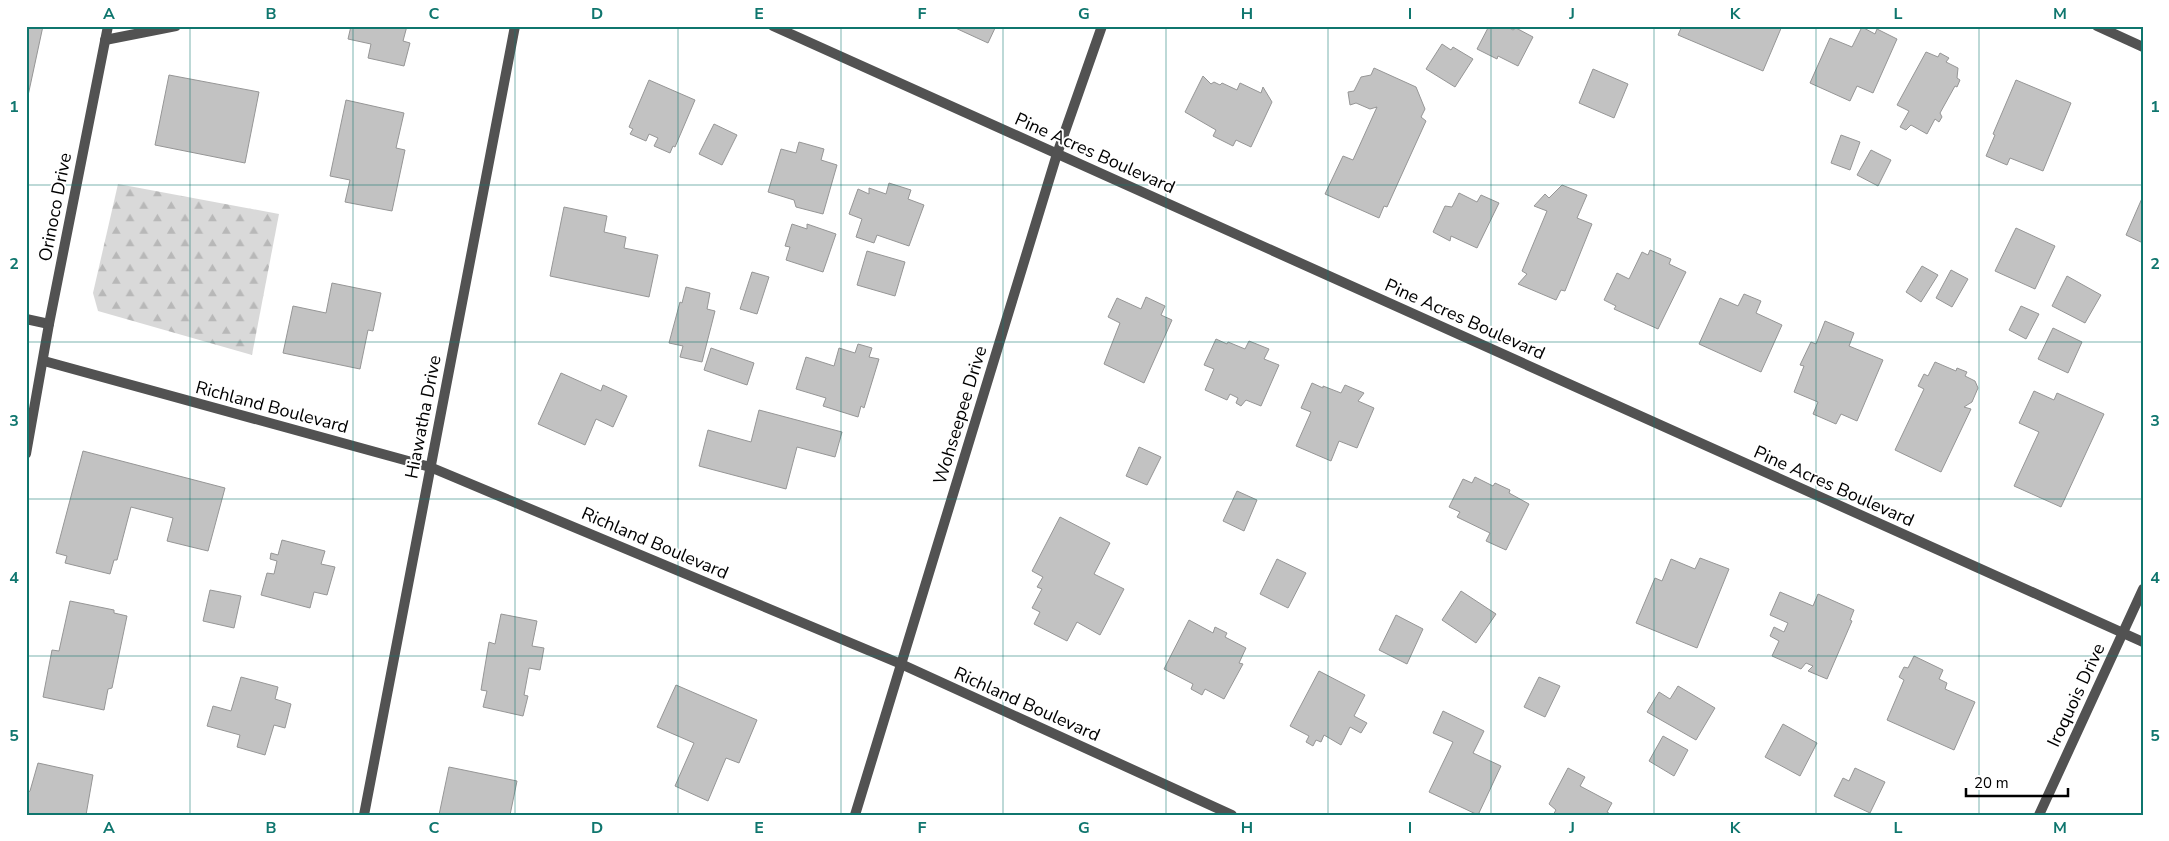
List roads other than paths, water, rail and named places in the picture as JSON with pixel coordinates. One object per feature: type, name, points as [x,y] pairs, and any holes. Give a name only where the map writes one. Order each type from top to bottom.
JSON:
[{"type":"street","name":"Orinoco Drive","points":[[26,454],[44,361],[49,324],[108,26]]},
{"type":"street","points":[[105,40],[176,26]]},
{"type":"street","name":"Hiawatha Drive","points":[[364,815],[516,26]]},
{"type":"street","name":"Pine Acres Boulevard","points":[[773,26],[2143,642]]},
{"type":"street","name":"Wohseepee Drive","points":[[855,815],[1057,154],[1102,26]]},
{"type":"street","points":[[2097,26],[2143,47]]},
{"type":"street","points":[[26,319],[49,324]]},
{"type":"street","name":"Richland Boulevard","points":[[44,361],[430,467],[901,664],[1232,815]]},
{"type":"street","name":"Iroquois Drive","points":[[2039,815],[2143,590]]}]
